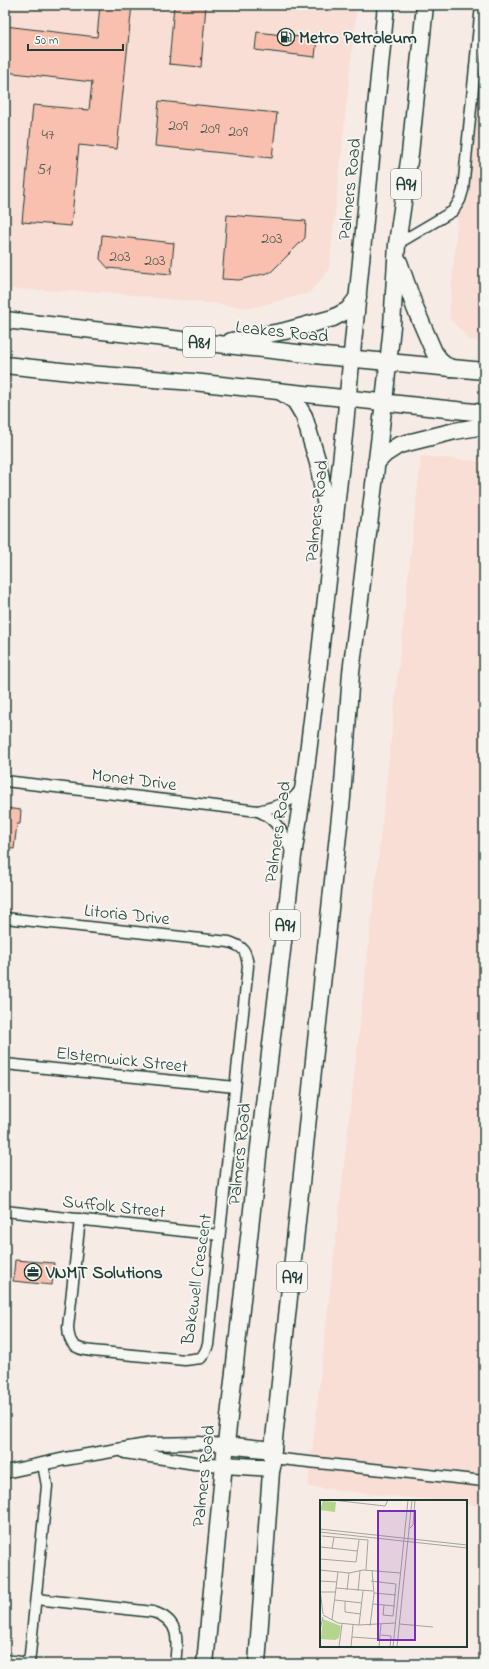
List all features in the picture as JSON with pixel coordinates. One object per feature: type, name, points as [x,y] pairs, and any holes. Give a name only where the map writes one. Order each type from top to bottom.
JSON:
[{"type":"highway","name":"Palmers Road","points":[[206,1664],[226,1445],[293,856],[305,777],[333,540],[386,5]]},
{"type":"highway","name":"A91","points":[[257,1664],[272,1458],[342,798],[351,673],[384,402],[397,249],[410,154],[425,5]]},
{"type":"highway","points":[[397,249],[415,308],[434,352],[443,364],[451,368]]},
{"type":"highway","points":[[214,344],[285,331],[333,318],[348,310],[358,297]]},
{"type":"highway","name":"Leakes Road","points":[[5,320],[388,363],[484,371]]},
{"type":"highway","name":"A81","points":[[5,365],[89,374],[193,382],[484,413]]},
{"type":"highway","points":[[281,392],[295,401],[304,416],[318,463],[333,540]]},
{"type":"highway","points":[[376,463],[385,454],[403,444],[455,431],[484,426]]},
{"type":"highway","points":[[226,1445],[272,1458]]},
{"type":"highway","points":[[224,1465],[272,1458]]},
{"type":"street","points":[[397,249],[453,211],[460,200],[463,190],[481,5]]},
{"type":"street","name":"Monet Drive","points":[[5,781],[258,810],[290,801],[300,791],[305,777]]},
{"type":"street","points":[[258,810],[268,816],[280,828],[286,837],[293,856]]},
{"type":"street","name":"Litoria Drive","points":[[5,918],[229,942],[239,945],[244,949]]},
{"type":"street","name":"Bakewell Crescent","points":[[80,1219],[68,1335],[72,1344],[79,1349],[92,1351],[185,1360],[201,1358],[208,1345],[220,1235],[248,966],[244,949]]},
{"type":"street","name":"Elsternwick Street","points":[[5,1064],[235,1087]]},
{"type":"street","name":"Suffolk Street","points":[[5,1211],[220,1235]]},
{"type":"street","points":[[5,1472],[64,1459],[152,1444],[192,1443],[226,1445]]},
{"type":"street","points":[[116,1451],[195,1463],[224,1465]]},
{"type":"street","points":[[272,1458],[484,1481]]},
{"type":"street","points":[[5,1660],[29,1663],[47,1486],[43,1464]]},
{"type":"street","points":[[36,1599],[153,1612],[163,1615],[171,1622],[176,1632],[178,1644],[175,1664]]},
{"type":"shaded area","points":[[5,5],[357,5],[329,270],[309,293],[251,308],[106,292],[5,289]]},
{"type":"shaded area","points":[[476,5],[484,5],[484,341],[470,340],[449,318]]},
{"type":"shaded area","points":[[421,456],[484,462],[484,1506],[467,1504],[467,1500],[432,1500],[308,1487],[377,871]]},
{"type":"building","points":[[100,5],[132,5],[117,149],[79,145],[71,226],[22,222],[33,105],[89,110],[92,82],[5,72],[5,26],[97,37]]},
{"type":"building","points":[[174,5],[206,5],[201,67],[169,64]]},
{"type":"building","points":[[257,32],[317,39],[315,57],[255,50]]},
{"type":"building","points":[[159,101],[277,113],[272,158],[155,146]]},
{"type":"building","points":[[227,215],[306,221],[305,238],[271,272],[239,280],[222,279]]},
{"type":"building","points":[[102,235],[174,243],[171,274],[108,268],[100,259]]},
{"type":"building","points":[[5,808],[21,810],[20,824],[17,824],[14,849],[5,848]]},
{"type":"building","name":"VNMT Solutions","points":[[15,1260],[54,1263],[52,1285],[13,1281]]},
{"type":"place","name":"Metro Petroleum","points":[[286,37]]},
{"type":"place","name":"VNMT Solutions","points":[[33,1272]]}]
